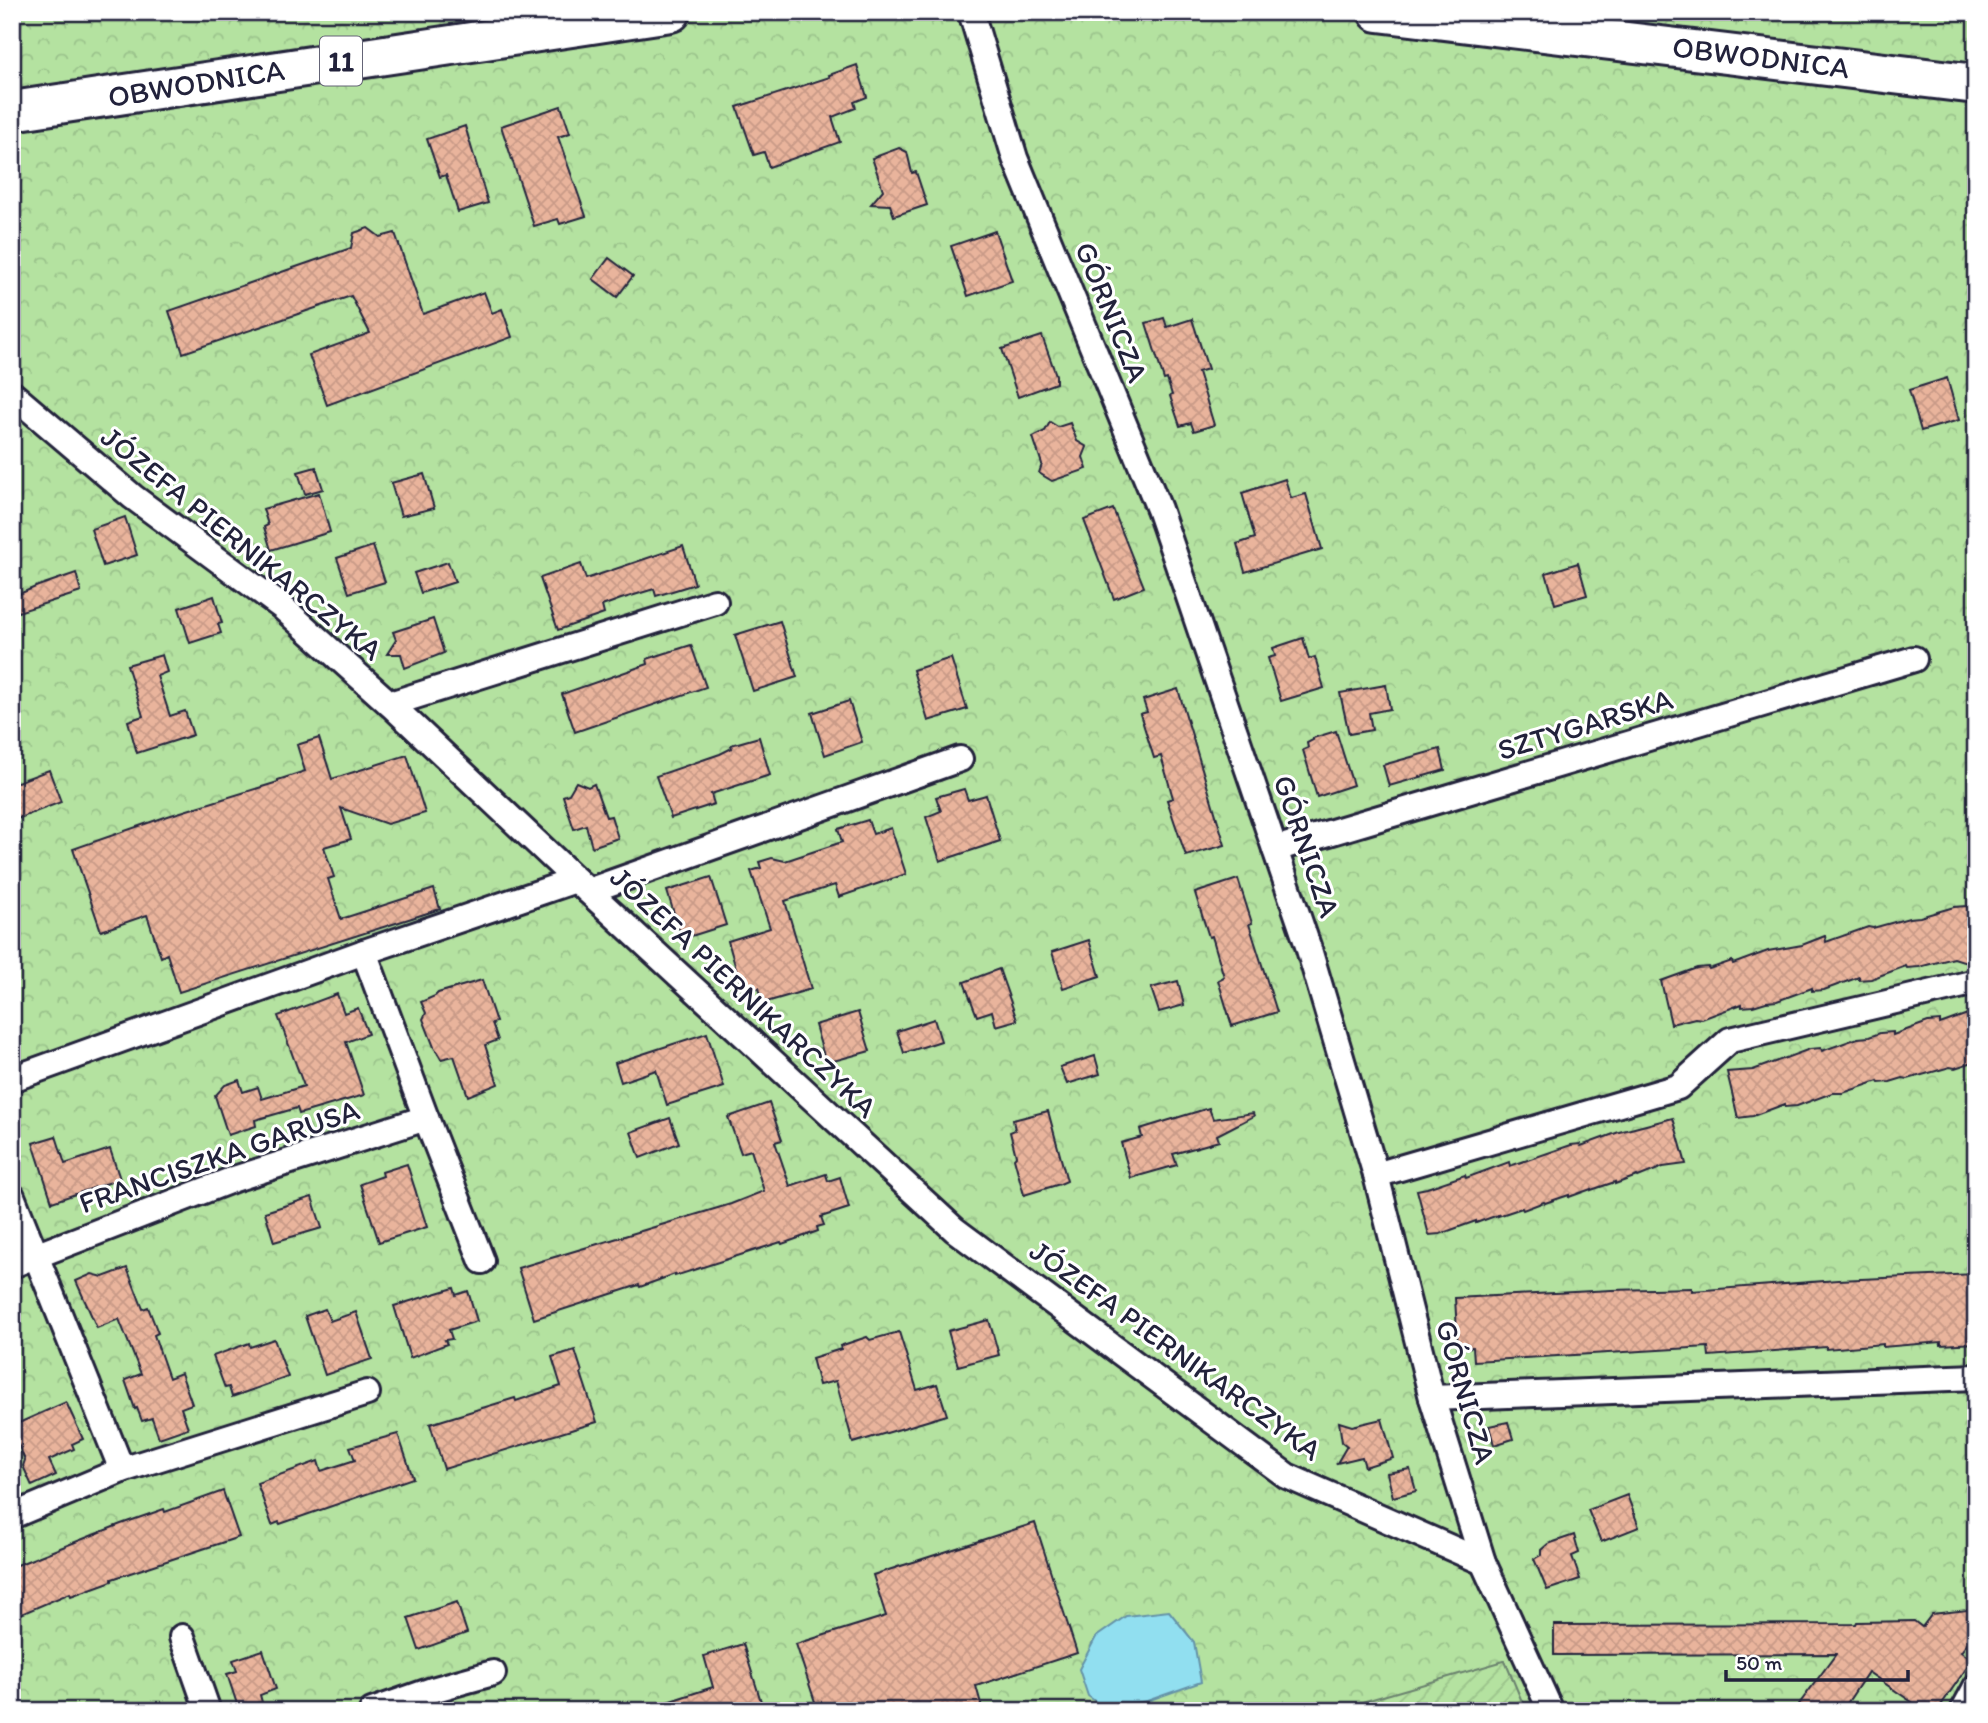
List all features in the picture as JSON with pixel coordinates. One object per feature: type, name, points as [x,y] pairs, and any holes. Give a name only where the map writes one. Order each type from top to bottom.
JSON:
[{"type":"highway","name":"OBWODNICA","points":[[12,111],[671,12]]},
{"type":"highway","name":"OBWODNICA","points":[[1378,12],[1976,84]]},
{"type":"street","name":"GÓRNICZA","points":[[971,12],[1015,158],[1159,509],[1308,946],[1376,1175],[1432,1398],[1483,1562],[1551,1711]]},
{"type":"street","name":"JÓZEFA PIERNIKARCZYKA","points":[[12,394],[133,497],[282,607],[390,704],[582,886],[955,1230],[1287,1476],[1483,1562]]},
{"type":"street","points":[[390,704],[715,602]]},
{"type":"street","name":"SZTYGARSKA","points":[[1275,849],[1914,659]]},
{"type":"street","points":[[12,1079],[364,952],[582,886],[960,759]]},
{"type":"street","points":[[364,952],[482,1261]]},
{"type":"street","points":[[1376,1175],[1678,1087],[1730,1040],[1976,982]]},
{"type":"street","name":"FRANCISZKA GARUSA","points":[[24,1260],[234,1179],[426,1118]]},
{"type":"street","points":[[12,1196],[24,1260],[122,1470]]},
{"type":"street","points":[[1432,1398],[1976,1377]]},
{"type":"street","points":[[12,1516],[122,1470],[367,1393]]},
{"type":"street","points":[[182,1637],[208,1711]]},
{"type":"street","points":[[372,1711],[493,1673]]},
{"type":"street","points":[[1963,1711],[1976,1687]]},
{"type":"green space","points":[[12,12],[1976,12],[1976,1711],[12,1711]]},
{"type":"green space","points":[[1504,1661],[1526,1711],[1331,1711]]},
{"type":"water","points":[[1169,1611],[1194,1642],[1201,1682],[1147,1701],[1104,1708],[1088,1696],[1079,1669],[1096,1637],[1126,1616]]},
{"type":"building","points":[[857,65],[867,97],[854,102],[856,108],[832,117],[840,142],[769,167],[764,152],[754,155],[737,107],[830,77],[829,75]]},
{"type":"building","points":[[561,106],[570,133],[558,137],[586,216],[560,224],[558,219],[534,226],[501,126]]},
{"type":"building","points":[[465,126],[488,203],[458,212],[446,175],[440,177],[427,139]]},
{"type":"building","points":[[899,148],[907,152],[912,173],[916,172],[927,205],[894,216],[890,205],[871,204],[883,190],[872,158]]},
{"type":"building","points":[[368,228],[380,237],[395,233],[423,314],[484,292],[492,313],[502,309],[512,337],[327,405],[309,355],[370,333],[351,296],[183,353],[169,311],[351,248],[354,233]]},
{"type":"building","points":[[995,231],[1012,281],[968,296],[951,246]]},
{"type":"building","points":[[609,258],[633,276],[617,297],[593,279]]},
{"type":"building","points":[[1164,318],[1167,327],[1192,319],[1208,369],[1198,372],[1214,425],[1194,431],[1191,423],[1180,426],[1167,379],[1164,380],[1146,323]]},
{"type":"building","points":[[1042,336],[1056,375],[1056,383],[1018,397],[1002,349]]},
{"type":"building","points":[[1947,378],[1959,420],[1921,431],[1909,390]]},
{"type":"building","points":[[1050,422],[1058,427],[1070,423],[1077,441],[1087,447],[1083,457],[1087,469],[1052,481],[1039,473],[1042,464],[1033,437],[1045,431]]},
{"type":"building","points":[[316,467],[323,489],[305,494],[298,472]]},
{"type":"building","points":[[424,474],[434,508],[401,516],[391,483]]},
{"type":"building","points":[[1285,479],[1291,498],[1306,494],[1322,549],[1245,572],[1237,544],[1255,538],[1242,493]]},
{"type":"building","points":[[319,493],[330,532],[271,550],[264,527],[268,525],[263,509]]},
{"type":"building","points":[[1113,509],[1144,587],[1114,599],[1084,520]]},
{"type":"building","points":[[125,517],[137,555],[103,566],[91,529]]},
{"type":"building","points":[[373,546],[385,582],[349,593],[337,558]]},
{"type":"building","points":[[683,546],[695,584],[656,596],[654,589],[621,599],[602,606],[604,614],[558,630],[540,578],[581,564],[586,579]]},
{"type":"building","points":[[448,562],[455,582],[421,593],[414,573]]},
{"type":"building","points":[[1578,563],[1587,595],[1555,604],[1546,573]]},
{"type":"building","points":[[76,573],[81,592],[12,614],[12,597]]},
{"type":"building","points":[[214,596],[222,623],[218,624],[221,633],[190,643],[179,608]]},
{"type":"building","points":[[433,619],[444,653],[405,668],[401,654],[387,654],[396,640],[393,632]]},
{"type":"building","points":[[780,621],[797,677],[753,691],[735,635]]},
{"type":"building","points":[[1303,638],[1309,659],[1315,657],[1324,688],[1281,701],[1268,658],[1275,656],[1273,648]]},
{"type":"building","points":[[691,645],[706,687],[575,732],[562,694],[648,664],[647,659]]},
{"type":"building","points":[[162,655],[167,672],[157,676],[170,716],[185,711],[193,735],[137,753],[128,721],[143,716],[127,665]]},
{"type":"building","points":[[951,658],[967,709],[928,721],[913,670]]},
{"type":"building","points":[[1386,685],[1390,709],[1369,713],[1372,730],[1349,734],[1340,693]]},
{"type":"building","points":[[1178,689],[1225,845],[1186,856],[1167,800],[1173,798],[1161,756],[1154,758],[1140,714],[1147,712],[1143,700]]},
{"type":"building","points":[[849,701],[862,742],[825,755],[812,713]]},
{"type":"building","points":[[1336,731],[1353,785],[1317,797],[1303,750],[1308,748],[1307,743],[1313,738]]},
{"type":"building","points":[[759,737],[770,775],[711,794],[714,804],[671,818],[656,776],[720,754],[732,748],[731,745]]},
{"type":"building","points":[[319,738],[332,779],[407,755],[425,813],[387,824],[341,808],[351,839],[324,847],[334,877],[328,879],[341,919],[434,889],[440,909],[179,992],[167,954],[161,957],[147,915],[101,931],[73,849],[305,771],[297,745]]},
{"type":"building","points":[[1440,749],[1445,770],[1389,786],[1383,765]]},
{"type":"building","points":[[49,770],[61,802],[12,821],[12,784]]},
{"type":"building","points":[[576,782],[588,787],[594,784],[606,817],[611,816],[618,838],[592,847],[586,825],[574,829],[563,796],[569,794]]},
{"type":"building","points":[[964,789],[968,800],[986,795],[1000,841],[940,861],[926,817],[941,811],[936,797]]},
{"type":"building","points":[[868,820],[873,834],[891,828],[906,874],[839,897],[835,885],[785,901],[811,989],[763,1003],[759,988],[743,993],[728,941],[770,928],[751,871],[761,868],[759,862],[772,858],[785,861],[842,842],[838,829]]},
{"type":"building","points":[[711,877],[726,925],[682,939],[667,891]]},
{"type":"building","points":[[1238,879],[1252,923],[1249,924],[1277,1012],[1232,1026],[1218,980],[1224,977],[1195,893]]},
{"type":"building","points":[[1976,906],[1976,965],[1954,958],[1919,967],[1906,966],[1871,979],[1859,980],[1859,977],[1824,990],[1812,991],[1812,988],[1777,1001],[1742,1007],[1742,1004],[1702,1019],[1695,1018],[1671,1024],[1661,981],[1697,968],[1709,969],[1732,961],[1733,964],[1768,951],[1802,945],[1825,936],[1826,942],[1868,927]]},
{"type":"building","points":[[1089,940],[1100,976],[1063,988],[1052,952]]},
{"type":"building","points":[[999,969],[1017,1020],[996,1026],[992,1011],[977,1016],[964,982]]},
{"type":"building","points":[[482,980],[496,1022],[492,1023],[498,1040],[485,1045],[498,1084],[468,1096],[454,1056],[441,1059],[434,1047],[423,1019],[426,1013],[421,1002],[438,993]]},
{"type":"building","points":[[1178,981],[1184,1005],[1159,1012],[1151,988]]},
{"type":"building","points":[[337,994],[344,1013],[358,1008],[368,1034],[346,1042],[364,1095],[299,1114],[297,1108],[255,1120],[256,1126],[228,1135],[215,1096],[225,1085],[239,1080],[243,1092],[258,1087],[262,1099],[304,1086],[278,1016]]},
{"type":"building","points":[[1976,1011],[1976,1061],[1908,1079],[1878,1081],[1797,1106],[1785,1107],[1785,1104],[1753,1116],[1738,1118],[1727,1072],[1753,1070],[1810,1049],[1821,1048],[1822,1051],[1880,1033],[1893,1032],[1893,1035],[1928,1022],[1940,1021],[1940,1024]]},
{"type":"building","points":[[858,1012],[870,1051],[826,1063],[815,1025]]},
{"type":"building","points":[[934,1019],[941,1041],[904,1053],[897,1031]]},
{"type":"building","points":[[707,1033],[724,1087],[667,1105],[656,1070],[621,1082],[615,1063]]},
{"type":"building","points":[[1095,1056],[1100,1074],[1067,1084],[1060,1067]]},
{"type":"building","points":[[769,1103],[782,1140],[775,1142],[790,1186],[826,1174],[828,1181],[840,1177],[849,1208],[821,1217],[824,1225],[817,1227],[818,1231],[782,1244],[781,1242],[675,1274],[534,1319],[518,1268],[731,1204],[764,1191],[751,1150],[741,1153],[728,1117]]},
{"type":"building","points":[[1209,1108],[1213,1119],[1253,1113],[1254,1116],[1217,1135],[1219,1141],[1173,1154],[1177,1165],[1131,1178],[1121,1143],[1142,1137],[1140,1129]]},
{"type":"building","points":[[1048,1111],[1067,1181],[1024,1195],[1010,1132],[1015,1130],[1013,1120]]},
{"type":"building","points":[[670,1118],[679,1143],[640,1158],[631,1132]]},
{"type":"building","points":[[1673,1118],[1686,1164],[1663,1167],[1615,1184],[1429,1235],[1417,1190]]},
{"type":"building","points":[[56,1136],[65,1164],[110,1149],[120,1179],[52,1202],[33,1143]]},
{"type":"building","points":[[407,1164],[427,1227],[379,1242],[360,1184],[383,1176],[382,1172]]},
{"type":"building","points":[[312,1197],[322,1228],[274,1242],[265,1212]]},
{"type":"building","points":[[127,1268],[143,1309],[148,1307],[158,1333],[154,1335],[169,1378],[181,1373],[192,1404],[181,1408],[188,1428],[159,1438],[152,1418],[142,1421],[125,1380],[141,1374],[119,1319],[97,1328],[76,1281],[92,1274],[103,1277]]},
{"type":"building","points":[[1976,1274],[1976,1343],[1941,1345],[1941,1342],[1883,1347],[1883,1344],[1709,1356],[1708,1347],[1474,1361],[1473,1347],[1458,1348],[1455,1298],[1612,1290],[1692,1288],[1692,1291],[1838,1280]]},
{"type":"building","points":[[454,1288],[456,1295],[468,1291],[477,1321],[449,1330],[452,1339],[445,1340],[447,1344],[410,1358],[394,1306]]},
{"type":"building","points":[[325,1309],[330,1321],[356,1312],[372,1359],[325,1375],[305,1316]]},
{"type":"building","points":[[989,1320],[999,1355],[958,1366],[948,1331]]},
{"type":"building","points":[[899,1332],[917,1390],[937,1384],[947,1415],[853,1443],[836,1381],[819,1385],[812,1358],[867,1337],[870,1340]]},
{"type":"building","points":[[274,1339],[288,1377],[232,1397],[229,1387],[225,1388],[213,1356],[249,1343],[250,1347]]},
{"type":"building","points":[[575,1350],[597,1422],[444,1469],[430,1424],[561,1386],[552,1357]]},
{"type":"building","points":[[66,1402],[83,1439],[72,1444],[74,1449],[49,1460],[56,1475],[32,1486],[23,1466],[25,1460],[12,1426]]},
{"type":"building","points":[[1382,1419],[1393,1458],[1365,1467],[1362,1457],[1337,1463],[1347,1446],[1342,1442],[1339,1422],[1352,1426]]},
{"type":"building","points":[[1508,1422],[1513,1439],[1494,1445],[1489,1426]]},
{"type":"building","points":[[398,1434],[413,1478],[272,1525],[257,1483],[318,1461],[321,1471],[355,1460],[350,1447]]},
{"type":"building","points":[[1410,1469],[1416,1491],[1393,1497],[1387,1473]]},
{"type":"building","points":[[223,1491],[239,1537],[112,1579],[71,1596],[70,1593],[12,1618],[12,1567],[121,1524],[164,1509],[165,1512]]},
{"type":"building","points":[[1627,1495],[1639,1527],[1601,1542],[1588,1510]]},
{"type":"building","points":[[1035,1523],[1077,1653],[976,1686],[983,1711],[818,1711],[796,1644],[886,1616],[873,1575]]},
{"type":"building","points":[[1574,1535],[1579,1553],[1572,1556],[1580,1579],[1547,1590],[1534,1559],[1541,1555],[1541,1550],[1548,1544]]},
{"type":"building","points":[[457,1602],[467,1633],[419,1650],[408,1618]]},
{"type":"building","points":[[1976,1609],[1976,1631],[1961,1652],[1972,1660],[1937,1711],[1925,1711],[1868,1672],[1842,1711],[1794,1711],[1836,1654],[1554,1655],[1554,1625],[1856,1624],[1914,1621],[1922,1627],[1932,1614]]},
{"type":"building","points":[[743,1644],[764,1711],[653,1711],[652,1707],[713,1687],[704,1656]]},
{"type":"building","points":[[263,1650],[276,1689],[260,1695],[262,1702],[239,1710],[227,1674],[237,1671],[233,1660]]}]
